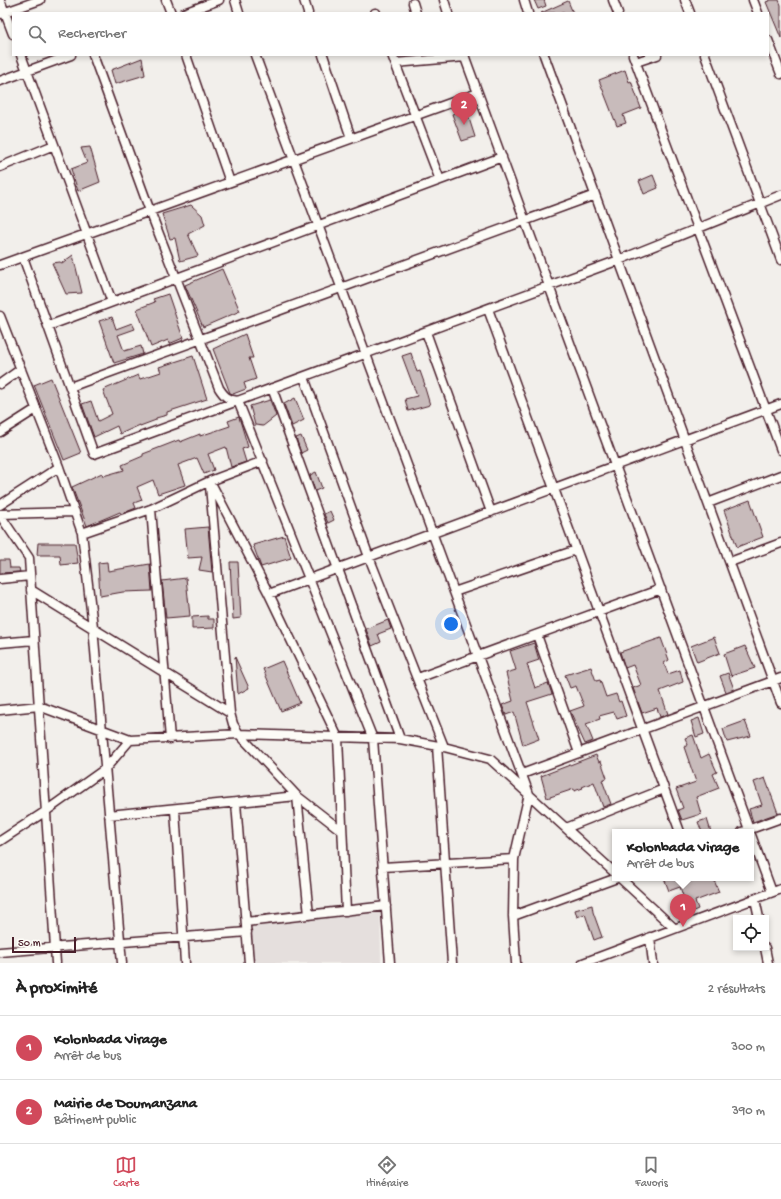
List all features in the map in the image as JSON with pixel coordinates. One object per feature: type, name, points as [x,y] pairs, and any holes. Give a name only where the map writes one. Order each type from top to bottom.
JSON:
[{"type":"street","points":[[0,0],[3,13],[12,32]]},
{"type":"street","points":[[3,13],[40,0]]},
{"type":"street","points":[[166,0],[171,12]]},
{"type":"street","points":[[187,12],[219,0]]},
{"type":"street","points":[[234,0],[239,12]]},
{"type":"street","points":[[304,0],[308,12]]},
{"type":"street","points":[[444,0],[448,12]]},
{"type":"street","points":[[524,0],[528,12]]},
{"type":"street","points":[[613,0],[618,12]]},
{"type":"street","points":[[685,0],[690,12]]},
{"type":"street","points":[[753,0],[758,12]]},
{"type":"street","points":[[413,3],[416,12]]},
{"type":"street","points":[[769,43],[781,74]]},
{"type":"street","points":[[21,56],[112,302]]},
{"type":"street","points":[[0,81],[68,56]]},
{"type":"street","points":[[94,56],[150,211],[199,339],[223,395],[238,401],[373,739],[390,963]]},
{"type":"street","points":[[186,56],[230,182]]},
{"type":"street","points":[[255,56],[529,794],[514,859],[513,916],[516,963]]},
{"type":"street","points":[[323,56],[351,138]]},
{"type":"street","points":[[440,180],[393,59],[464,56],[661,589],[747,829]]},
{"type":"street","points":[[544,56],[708,503],[777,680],[781,703]]},
{"type":"street","points":[[650,56],[635,58],[781,450]]},
{"type":"street","points":[[705,56],[781,260]]},
{"type":"street","points":[[0,265],[478,93]]},
{"type":"street","points":[[0,167],[54,146]]},
{"type":"street","points":[[48,326],[502,157]]},
{"type":"street","points":[[70,387],[595,195]]},
{"type":"street","points":[[23,257],[94,454],[619,260],[781,195]]},
{"type":"street","points":[[488,309],[679,829]]},
{"type":"street","points":[[0,316],[59,467],[82,533],[93,628],[122,963]]},
{"type":"street","points":[[426,332],[491,512]]},
{"type":"street","points":[[0,384],[21,369]]},
{"type":"street","points":[[304,376],[369,557],[418,678],[441,746],[445,863],[452,963]]},
{"type":"street","points":[[272,388],[400,739]]},
{"type":"street","points":[[269,594],[781,404]]},
{"type":"street","points":[[0,432],[36,408]]},
{"type":"street","points":[[82,533],[151,509],[210,481],[263,461]]},
{"type":"street","points":[[0,505],[59,467]]},
{"type":"street","points":[[708,503],[781,475]]},
{"type":"street","points":[[210,481],[269,594],[338,738],[346,911]]},
{"type":"street","points":[[210,481],[230,713],[233,724],[239,734],[297,796],[342,832]]},
{"type":"street","points":[[151,509],[170,739]]},
{"type":"street","points":[[0,515],[75,512]]},
{"type":"street","points":[[0,515],[29,558],[56,963]]},
{"type":"street","points":[[730,562],[781,543]]},
{"type":"street","points":[[454,592],[576,550]]},
{"type":"street","points":[[0,579],[30,576]]},
{"type":"street","points":[[418,678],[661,589]]},
{"type":"street","points":[[31,590],[230,713]]},
{"type":"street","points":[[537,635],[579,753]]},
{"type":"street","points":[[0,643],[34,640]]},
{"type":"street","points":[[522,774],[777,680]]},
{"type":"street","points":[[0,710],[39,706],[130,740],[170,739],[239,734],[400,739],[441,746],[490,759],[612,870]]},
{"type":"street","points":[[0,841],[46,811],[105,769],[130,740]]},
{"type":"street","points":[[566,828],[664,789]]},
{"type":"street","points":[[109,815],[175,810],[297,796]]},
{"type":"street","points":[[297,796],[309,915]]},
{"type":"street","points":[[236,803],[249,963]]},
{"type":"street","points":[[175,810],[185,963]]},
{"type":"street","points":[[754,829],[781,818]]},
{"type":"street","points":[[754,847],[772,892]]},
{"type":"street","points":[[382,867],[514,859]]},
{"type":"street","points":[[513,916],[612,880]]},
{"type":"street","points":[[623,881],[674,928]]},
{"type":"street","points":[[583,963],[781,889]]},
{"type":"street","points":[[755,899],[758,915]]},
{"type":"street","points":[[246,922],[386,906]]},
{"type":"street","points":[[0,952],[247,932]]},
{"type":"street","points":[[650,937],[653,963]]},
{"type":"street","points":[[766,951],[768,963]]},
{"type":"shaded area","points":[[380,912],[381,963],[250,963],[248,927]]},
{"type":"building","points":[[534,0],[544,0],[546,6],[538,9]]},
{"type":"building","points":[[771,0],[779,0],[781,5],[781,38],[766,2]]},
{"type":"building","points":[[568,1],[573,12],[543,12]]},
{"type":"building","points":[[142,58],[145,75],[115,84],[111,70]]},
{"type":"building","points":[[625,70],[629,82],[631,81],[641,108],[623,115],[626,123],[617,126],[599,80]]},
{"type":"building","points":[[466,109],[475,137],[462,141],[452,114]]},
{"type":"building","points":[[90,147],[100,182],[78,191],[71,169],[87,163],[81,148]]},
{"type":"building","points":[[653,175],[658,188],[644,194],[639,181]]},
{"type":"building","points":[[191,205],[202,215],[205,225],[188,234],[198,256],[180,261],[175,238],[170,239],[162,214]]},
{"type":"building","points":[[73,255],[82,293],[66,294],[52,263],[62,263]]},
{"type":"building","points":[[222,269],[240,311],[203,327],[185,285]]},
{"type":"building","points":[[168,294],[183,338],[169,344],[168,340],[151,347],[137,309],[155,302],[153,299]]},
{"type":"building","points":[[112,317],[116,329],[132,323],[135,329],[118,335],[124,351],[141,346],[143,354],[114,363],[99,321]]},
{"type":"building","points":[[245,334],[253,358],[249,358],[256,379],[244,383],[246,389],[233,394],[230,393],[213,349]]},
{"type":"building","points":[[411,353],[417,372],[420,371],[430,405],[408,411],[405,399],[417,396],[402,356]]},
{"type":"building","points":[[193,356],[207,399],[167,412],[167,415],[156,418],[156,420],[120,434],[117,426],[94,437],[82,404],[91,401],[98,421],[112,414],[103,390],[138,375],[140,379],[161,372],[159,367]]},
{"type":"building","points":[[51,378],[81,453],[64,460],[34,385]]},
{"type":"building","points":[[295,398],[304,420],[292,426],[284,404]]},
{"type":"building","points":[[270,400],[276,416],[263,426],[255,425],[250,406]]},
{"type":"building","points":[[239,417],[248,447],[242,449],[246,462],[231,467],[226,447],[208,454],[214,470],[204,474],[197,458],[178,465],[185,485],[158,494],[153,480],[137,487],[142,500],[134,503],[136,508],[121,514],[120,512],[87,526],[72,487],[102,473],[103,476],[124,470],[122,465],[143,456],[143,454],[179,440],[180,442],[200,434],[200,436],[230,426],[228,421]]},
{"type":"building","points":[[301,436],[307,450],[301,453],[296,438]]},
{"type":"building","points":[[316,472],[322,488],[315,491],[310,475]]},
{"type":"building","points":[[750,500],[763,537],[737,547],[724,510]]},
{"type":"building","points":[[330,511],[334,520],[328,523],[324,514]]},
{"type":"building","points":[[208,527],[212,572],[199,570],[202,557],[188,558],[185,529]]},
{"type":"building","points":[[284,536],[291,558],[261,567],[253,545]]},
{"type":"building","points":[[38,543],[75,543],[78,563],[61,565],[60,555],[37,555]]},
{"type":"building","points":[[0,560],[9,560],[10,568],[19,568],[20,572],[0,573]]},
{"type":"building","points":[[107,562],[108,571],[150,564],[152,591],[123,592],[100,596],[98,563]]},
{"type":"building","points":[[230,562],[238,562],[241,618],[233,619]]},
{"type":"building","points":[[186,578],[190,616],[166,618],[162,581]]},
{"type":"building","points":[[208,616],[208,619],[214,619],[214,628],[192,629],[192,617]]},
{"type":"building","points":[[388,620],[391,629],[378,634],[381,642],[372,646],[366,629]]},
{"type":"building","points":[[714,637],[720,653],[697,662],[691,646]]},
{"type":"building","points":[[661,638],[669,660],[664,663],[668,674],[680,670],[683,682],[660,691],[668,714],[660,717],[657,708],[642,713],[633,688],[641,685],[633,665],[625,668],[620,652]]},
{"type":"building","points":[[534,643],[539,660],[527,664],[535,688],[548,683],[552,694],[527,702],[539,739],[523,745],[514,712],[506,715],[502,705],[513,701],[506,673],[516,670],[510,651]]},
{"type":"building","points":[[745,646],[755,668],[731,676],[724,654]]},
{"type":"building","points":[[235,657],[249,688],[238,694]]},
{"type":"building","points":[[282,661],[300,703],[281,711],[263,669]]},
{"type":"building","points":[[591,667],[596,681],[600,680],[606,697],[616,694],[619,702],[621,701],[626,716],[617,719],[614,712],[599,716],[600,719],[586,724],[593,741],[585,744],[570,711],[584,706],[576,686],[570,688],[565,675]]},
{"type":"building","points":[[728,673],[734,689],[726,692],[720,676]]},
{"type":"building","points":[[699,718],[704,734],[696,737],[691,721]]},
{"type":"building","points":[[745,721],[751,736],[727,742],[723,729]]},
{"type":"building","points":[[693,735],[701,758],[709,754],[717,772],[713,774],[719,788],[696,797],[701,814],[682,820],[678,810],[683,808],[676,789],[696,782],[684,747],[688,745],[685,738]]},
{"type":"building","points":[[596,755],[599,762],[601,761],[607,778],[602,780],[611,804],[603,807],[594,782],[582,787],[583,788],[574,791],[574,789],[547,798],[541,776]]},
{"type":"building","points":[[765,778],[778,813],[753,822],[749,809],[762,805],[754,782]]},
{"type":"building","points":[[707,819],[710,829],[701,829],[698,822]]},
{"type":"building","points":[[665,881],[714,881],[719,892],[695,901],[698,909],[689,913],[680,887],[669,891]]},
{"type":"building","points":[[592,905],[602,937],[594,940],[585,914],[577,917],[575,910]]},
{"type":"place","name":"Mairie de Doumanzana","points":[[464,125]]},
{"type":"place","name":"Kolonbada Virage","points":[[683,927]]}]
